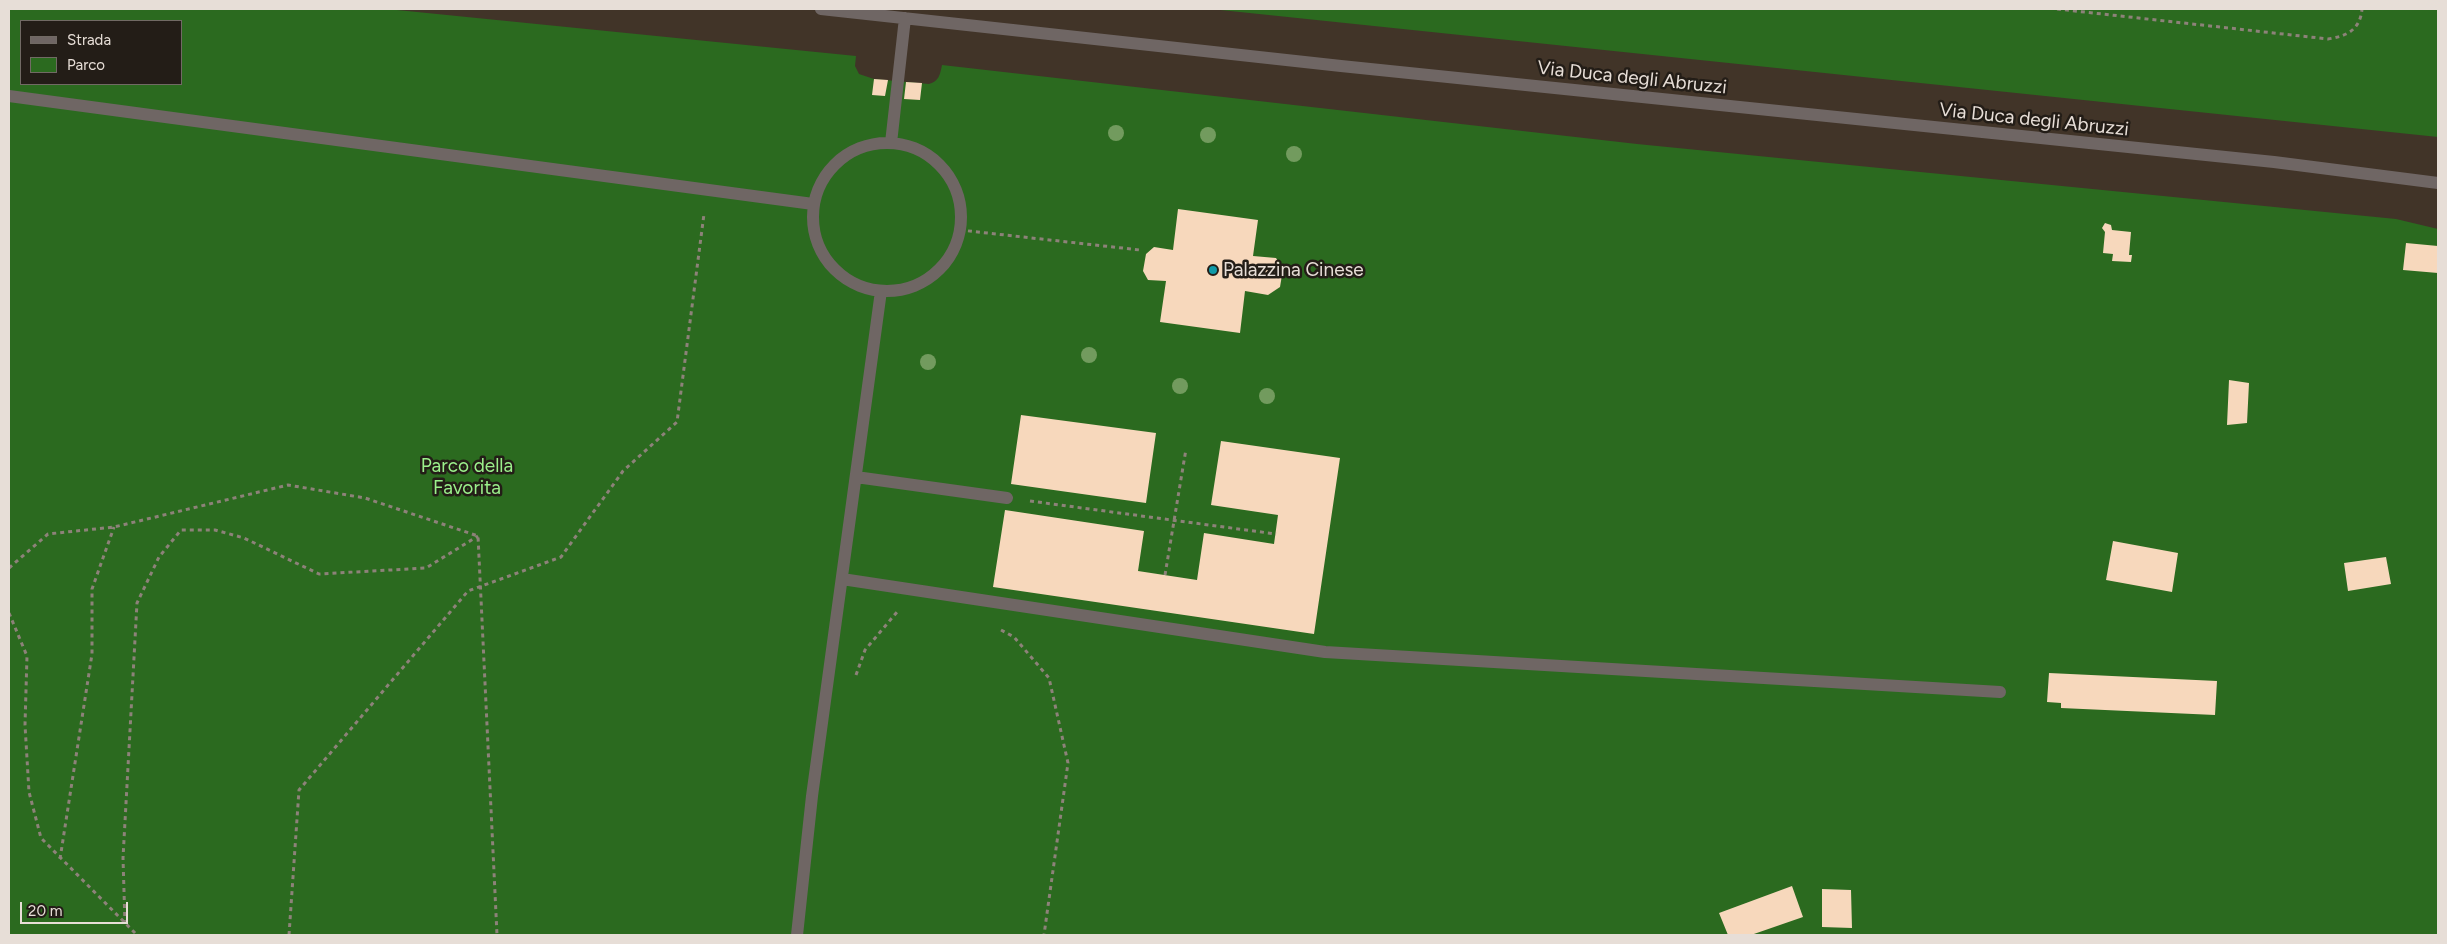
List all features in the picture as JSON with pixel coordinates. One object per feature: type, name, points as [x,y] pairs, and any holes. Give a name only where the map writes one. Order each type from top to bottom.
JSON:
[{"type":"street","name":"Via Duca degli Abruzzi","points":[[821,9],[1360,68],[2274,162],[2438,183]]},
{"type":"street","points":[[891,143],[905,18]]},
{"type":"street","points":[[9,96],[707,188],[813,204]]},
{"type":"street","points":[[891,143],[911,146],[924,153],[945,171],[956,188],[961,209],[960,230],[953,251],[940,268],[923,282],[903,290],[881,291],[857,285],[836,272],[821,252],[814,229],[813,204],[821,183],[833,166],[850,152],[870,144],[891,143]]},
{"type":"street","points":[[797,935],[812,796],[881,291]]},
{"type":"street","points":[[856,477],[1007,498]]},
{"type":"street","points":[[842,579],[1325,652],[2000,692]]},
{"type":"path","points":[[2056,9],[2328,39],[2348,36],[2361,20],[2362,9]]},
{"type":"path","points":[[289,935],[299,790],[468,591],[561,557],[623,471],[678,422],[707,188]]},
{"type":"path","points":[[960,230],[1140,250]]},
{"type":"path","points":[[1165,575],[1186,449]]},
{"type":"path","points":[[9,568],[48,534],[114,527],[288,485],[365,498],[478,536]]},
{"type":"path","points":[[1007,498],[1276,534]]},
{"type":"path","points":[[60,859],[92,654],[92,589],[114,527]]},
{"type":"path","points":[[125,924],[123,858],[137,604],[159,557],[181,530],[215,530],[244,538],[320,574],[426,568],[478,536]]},
{"type":"path","points":[[478,536],[497,935]]},
{"type":"path","points":[[855,676],[865,650],[902,607]]},
{"type":"path","points":[[9,613],[26,656],[25,725],[29,792],[41,838],[137,935]]},
{"type":"path","points":[[998,628],[1014,637],[1049,678],[1068,763],[1044,935]]},
{"type":"green space","name":"Parco della Favorita","points":[[9,9],[387,9],[856,56],[855,66],[859,74],[874,79],[929,84],[939,77],[942,65],[1637,144],[2396,219],[2438,229],[2438,935],[9,935]]},
{"type":"green space","points":[[1211,9],[2438,9],[2438,137]]},
{"type":"building","points":[[874,79],[888,80],[885,96],[872,95]]},
{"type":"building","points":[[906,82],[922,83],[920,100],[904,99]]},
{"type":"building","name":"Palazzina Cinese","points":[[1178,209],[1258,220],[1253,256],[1276,258],[1283,269],[1280,287],[1268,295],[1245,291],[1240,333],[1160,322],[1166,281],[1148,280],[1143,271],[1146,254],[1154,247],[1173,250]]},
{"type":"building","points":[[2105,223],[2111,225],[2112,230],[2131,232],[2129,255],[2132,255],[2131,262],[2112,261],[2113,254],[2103,253],[2105,232],[2102,228]]},
{"type":"building","points":[[2406,243],[2438,246],[2438,273],[2403,270]]},
{"type":"building","points":[[2229,380],[2249,383],[2247,423],[2227,425]]},
{"type":"building","points":[[1021,415],[1156,433],[1146,503],[1011,484]]},
{"type":"building","points":[[1221,441],[1340,458],[1314,634],[993,587],[1005,510],[1144,531],[1138,571],[1197,580],[1204,533],[1274,544],[1278,515],[1211,505]]},
{"type":"building","points":[[2113,541],[2178,553],[2172,592],[2106,580]]},
{"type":"building","points":[[2386,557],[2391,584],[2348,591],[2344,563]]},
{"type":"building","points":[[2049,673],[2217,681],[2215,715],[2061,708],[2061,703],[2047,702]]},
{"type":"building","points":[[1792,886],[1803,917],[1751,935],[1728,935],[1719,913]]},
{"type":"building","points":[[1822,889],[1851,890],[1852,928],[1822,927]]},
{"type":"place","name":"Palazzina Cinese","points":[[1213,270]]}]
